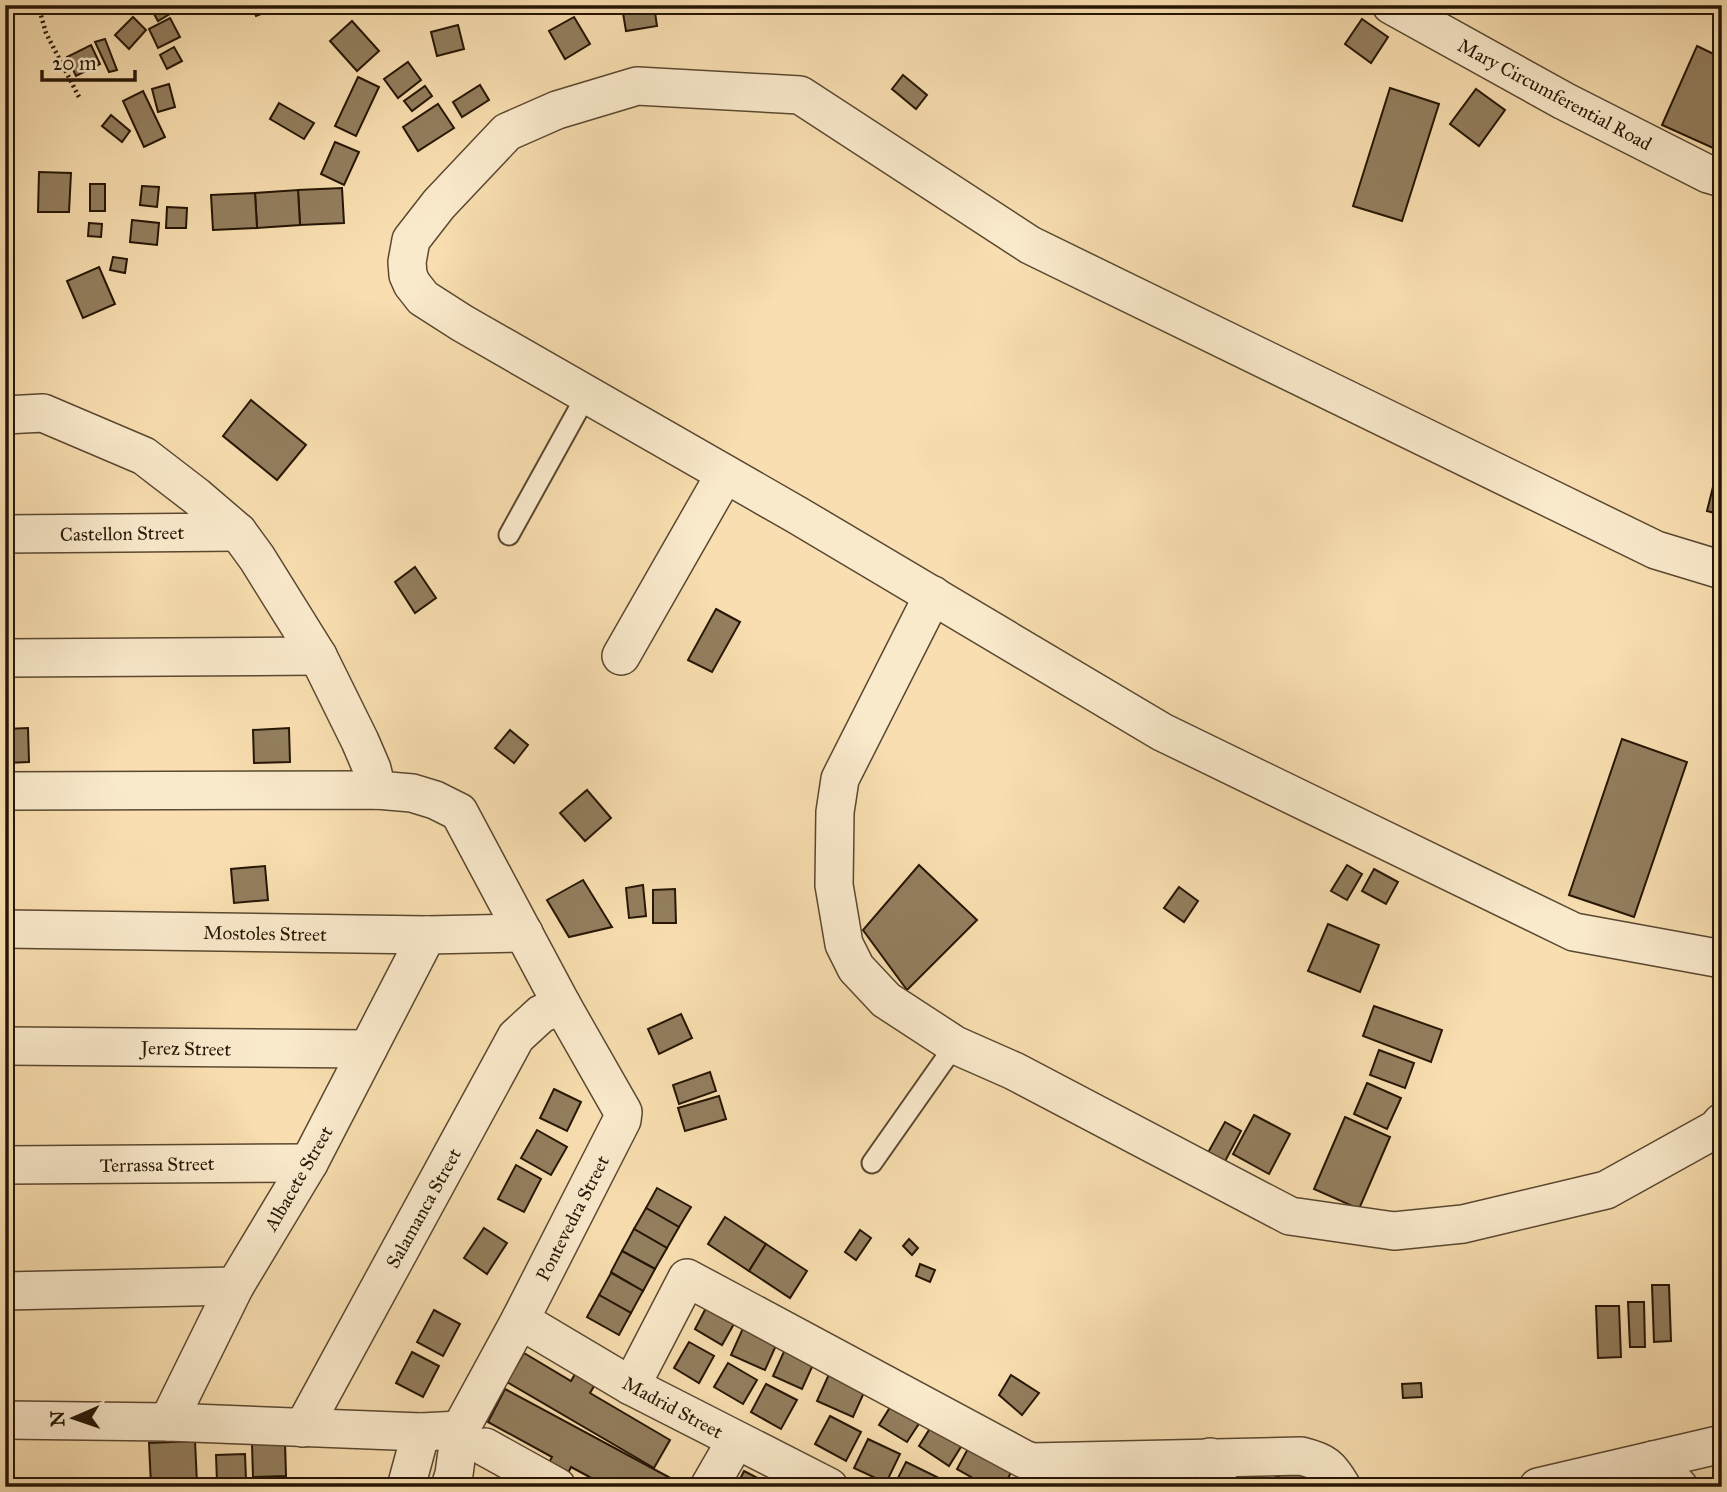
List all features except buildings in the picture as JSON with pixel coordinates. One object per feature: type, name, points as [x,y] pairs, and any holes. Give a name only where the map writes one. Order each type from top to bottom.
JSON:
[{"type":"street","name":"Mary Circumferential Road","points":[[1391,5],[1564,101],[1708,174],[1722,178]]},
{"type":"street","points":[[1722,570],[1656,550],[1030,245],[800,95],[637,86],[557,110],[507,132],[439,204],[411,240],[407,262],[408,275],[423,298],[933,595],[1162,732],[1574,932],[1722,959]]},
{"type":"street","points":[[5,415],[43,414],[144,456],[238,532],[318,656],[360,741],[372,769],[377,790]]},
{"type":"street","points":[[621,656],[725,474]]},
{"type":"street","name":"Castellon Street","points":[[5,534],[238,532]]},
{"type":"street","points":[[933,595],[840,779],[835,812],[834,885],[844,944],[856,968],[886,1000],[955,1045],[1014,1071],[1290,1216],[1394,1231],[1463,1224],[1606,1189],[1716,1129],[1722,1122]]},
{"type":"street","points":[[5,658],[318,656]]},
{"type":"street","points":[[5,791],[377,790],[412,793],[435,800],[459,812],[562,1005]]},
{"type":"street","name":"Mostoles Street","points":[[5,929],[427,935],[524,933]]},
{"type":"street","name":"Albacete Street","points":[[168,1422],[235,1286],[309,1163],[427,935]]},
{"type":"street","name":"Pontevedra Street","points":[[473,1438],[520,1320],[622,1120],[623,1112],[562,1005]]},
{"type":"street","name":"Salamanca Street","points":[[303,1428],[516,1037],[541,1014],[562,1005]]},
{"type":"street","name":"Jerez Street","points":[[5,1046],[368,1049]]},
{"type":"street","name":"Terrassa Street","points":[[5,1166],[309,1163]]},
{"type":"street","points":[[631,1386],[687,1278],[1032,1462],[1215,1472],[1301,1456],[1315,1459],[1331,1468],[1342,1487]]},
{"type":"street","points":[[5,1290],[235,1286]]},
{"type":"street","name":"Madrid Street","points":[[520,1320],[631,1386],[829,1487]]},
{"type":"street","points":[[5,1420],[168,1422],[421,1432],[473,1438],[557,1487]]},
{"type":"street","points":[[406,1487],[421,1432]]},
{"type":"street","points":[[450,1487],[473,1438]]},
{"type":"street","points":[[709,1487],[736,1440]]},
{"type":"street","points":[[1538,1487],[1722,1444]]},
{"type":"street","points":[[1653,1460],[1679,1487]]},
{"type":"lane","points":[[509,535],[587,394]]},
{"type":"lane","points":[[872,1163],[955,1045]]},
{"type":"path","points":[[38,5],[46,33],[79,97]]}]
